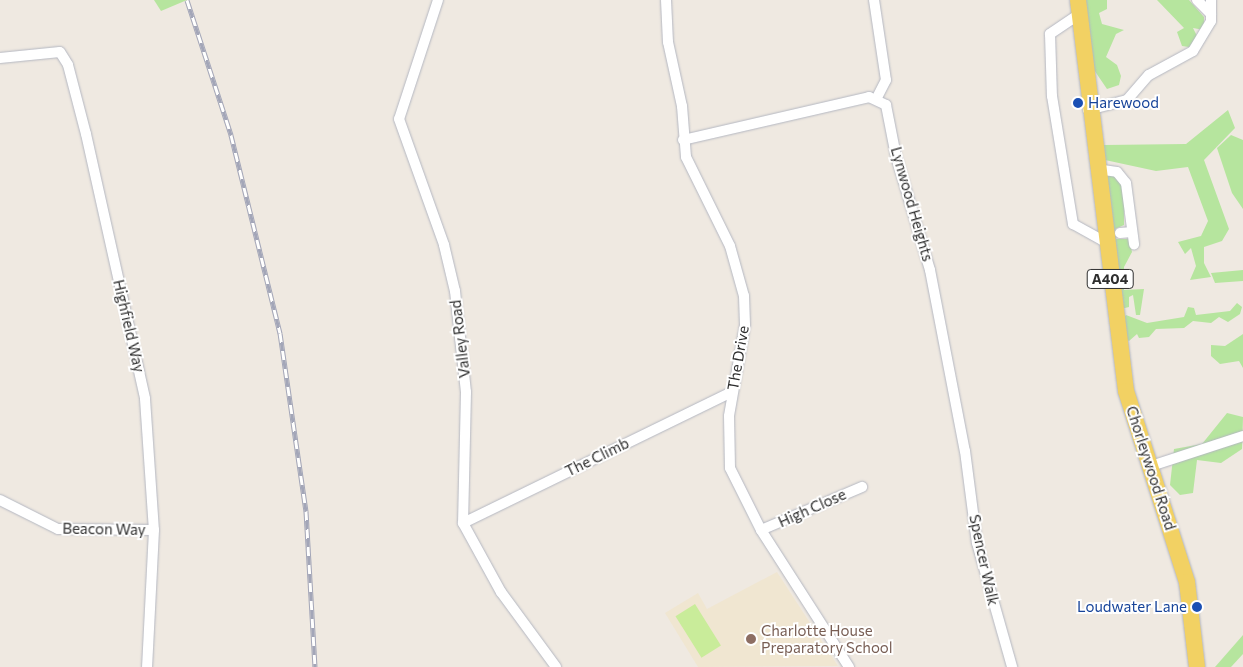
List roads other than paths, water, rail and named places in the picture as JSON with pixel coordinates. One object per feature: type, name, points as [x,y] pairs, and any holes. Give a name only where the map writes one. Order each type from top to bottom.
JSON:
[{"type":"main road","name":"Chorleywood Road","points":[[1078,8],[1088,110],[1126,391],[1148,467],[1187,582],[1197,667]]},
{"type":"street","name":"Valley Road","points":[[438,0],[398,119],[403,141],[444,245],[455,291],[466,392],[463,523]]},
{"type":"street","name":"The Drive","points":[[666,0],[686,157],[730,246],[744,296],[745,325],[731,392],[730,468],[761,530],[849,667]]},
{"type":"street","points":[[683,140],[782,119],[814,107],[878,98],[886,80],[874,0]]},
{"type":"street","points":[[1197,0],[1211,14]]},
{"type":"street","points":[[1088,110],[1127,100],[1149,75],[1184,59],[1205,37],[1211,14],[1211,0]]},
{"type":"street","points":[[1078,8],[1050,34],[1052,96],[1073,224],[1106,242]]},
{"type":"street","name":"Highfield Way","points":[[0,58],[49,50],[60,52],[68,64],[145,399],[154,530],[147,667]]},
{"type":"street","name":"Lynwood Heights","points":[[878,98],[889,110],[896,156],[930,270],[965,451]]},
{"type":"street","points":[[1096,169],[1117,172],[1126,183],[1134,244]]},
{"type":"street","points":[[1120,233],[1132,232]]},
{"type":"street","name":"The Climb","points":[[463,523],[731,392]]},
{"type":"street","points":[[1148,467],[1243,436]]},
{"type":"street","name":"Spencer Walk","points":[[965,451],[977,543],[1012,667]]},
{"type":"street","name":"High Close","points":[[761,530],[862,487]]},
{"type":"street","name":"Beacon Way","points":[[0,500],[58,529],[154,530]]},
{"type":"street","points":[[463,523],[501,592],[556,667]]},
{"type":"railway","points":[[187,0],[231,135],[280,333],[306,511],[315,667]]},
{"type":"place","name":"Harewood","points":[[1078,103]]},
{"type":"place","name":"Loudwater Lane","points":[[1197,607]]},
{"type":"place","name":"Charlotte House Preparatory School","points":[[751,639]]}]
